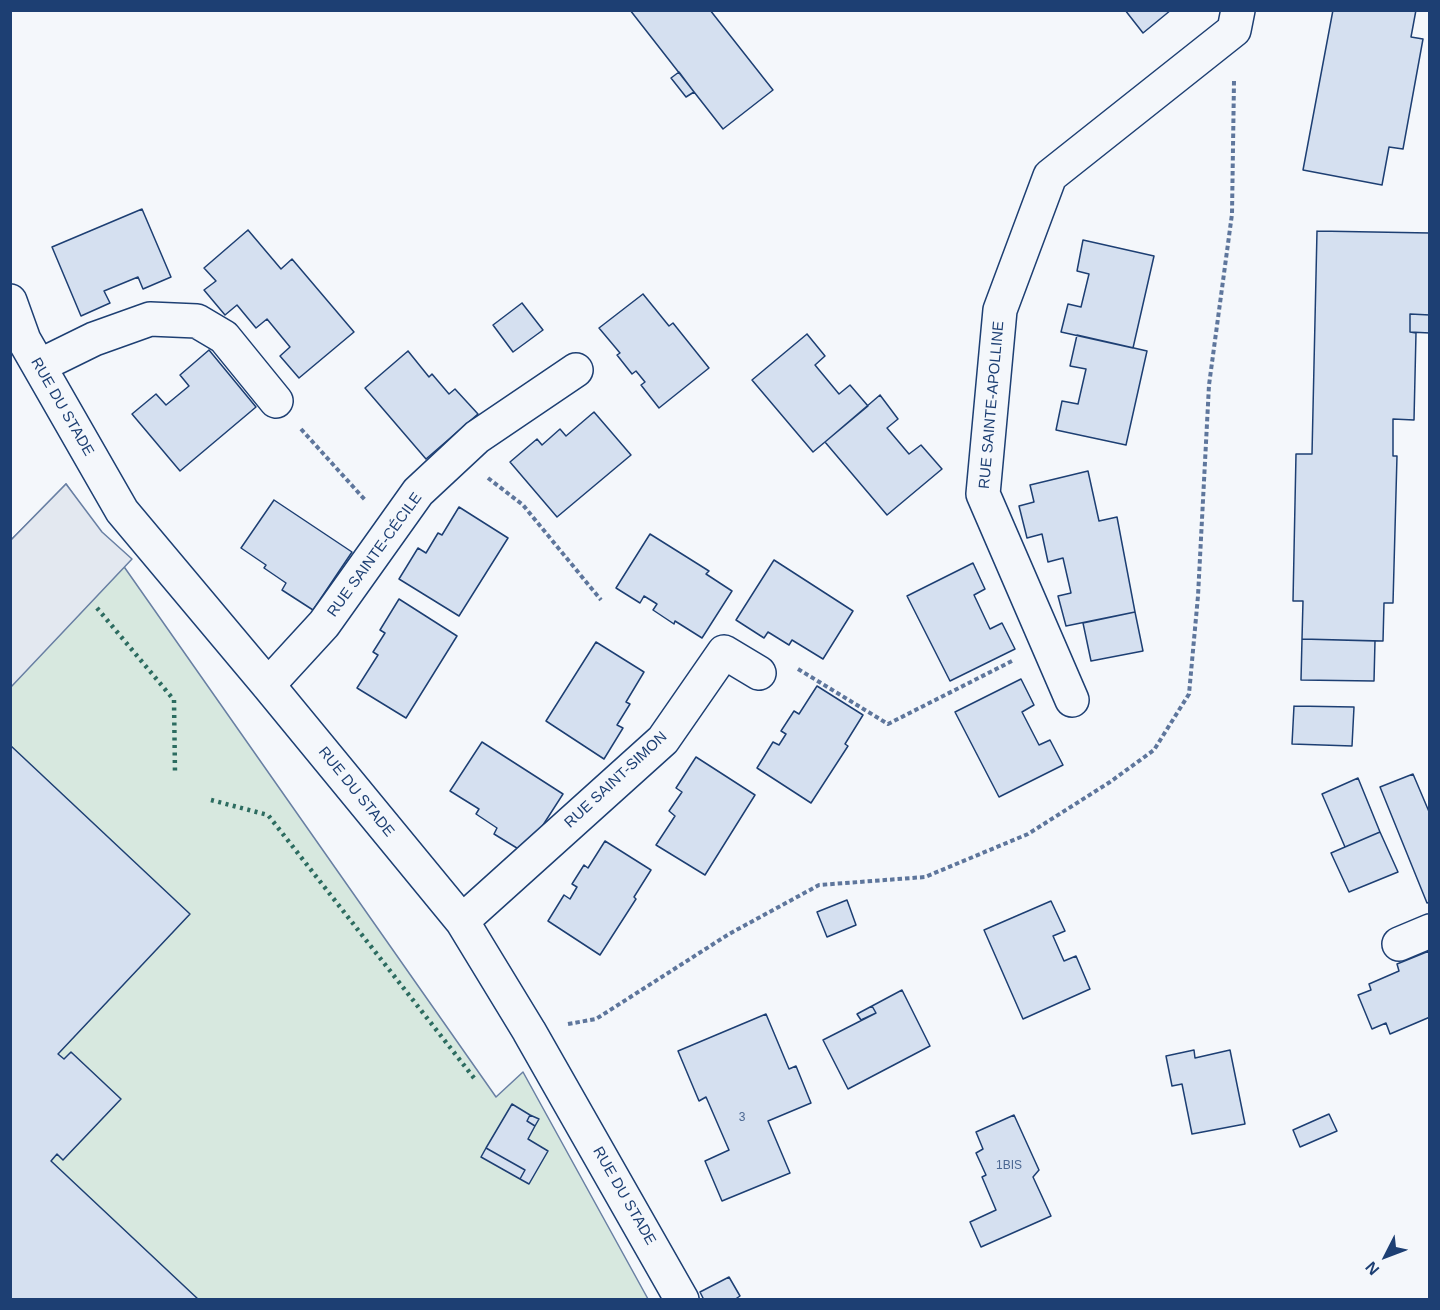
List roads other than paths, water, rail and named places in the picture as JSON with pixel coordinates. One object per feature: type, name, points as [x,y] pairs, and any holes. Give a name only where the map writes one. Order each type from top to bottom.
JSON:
[{"type":"street","name":"RUE SAINTE-APOLLINE","points":[[1072,700],[983,494],[1000,310],[1050,176],[1234,30],[1238,10]]},
{"type":"street","name":"RUE DU STADE","points":[[10,301],[24,340],[122,511],[462,921],[535,1041],[682,1299]]},
{"type":"street","points":[[39,366],[94,339],[150,319],[197,321],[224,337],[276,401]]},
{"type":"street","name":"RUE SAINTE-CÉCILE","points":[[268,685],[324,624],[418,492],[477,437],[576,370]]},
{"type":"street","name":"RUE SAINT-SIMON","points":[[462,921],[663,740],[724,652],[759,673]]},
{"type":"street","points":[[1399,944],[1430,931]]}]
